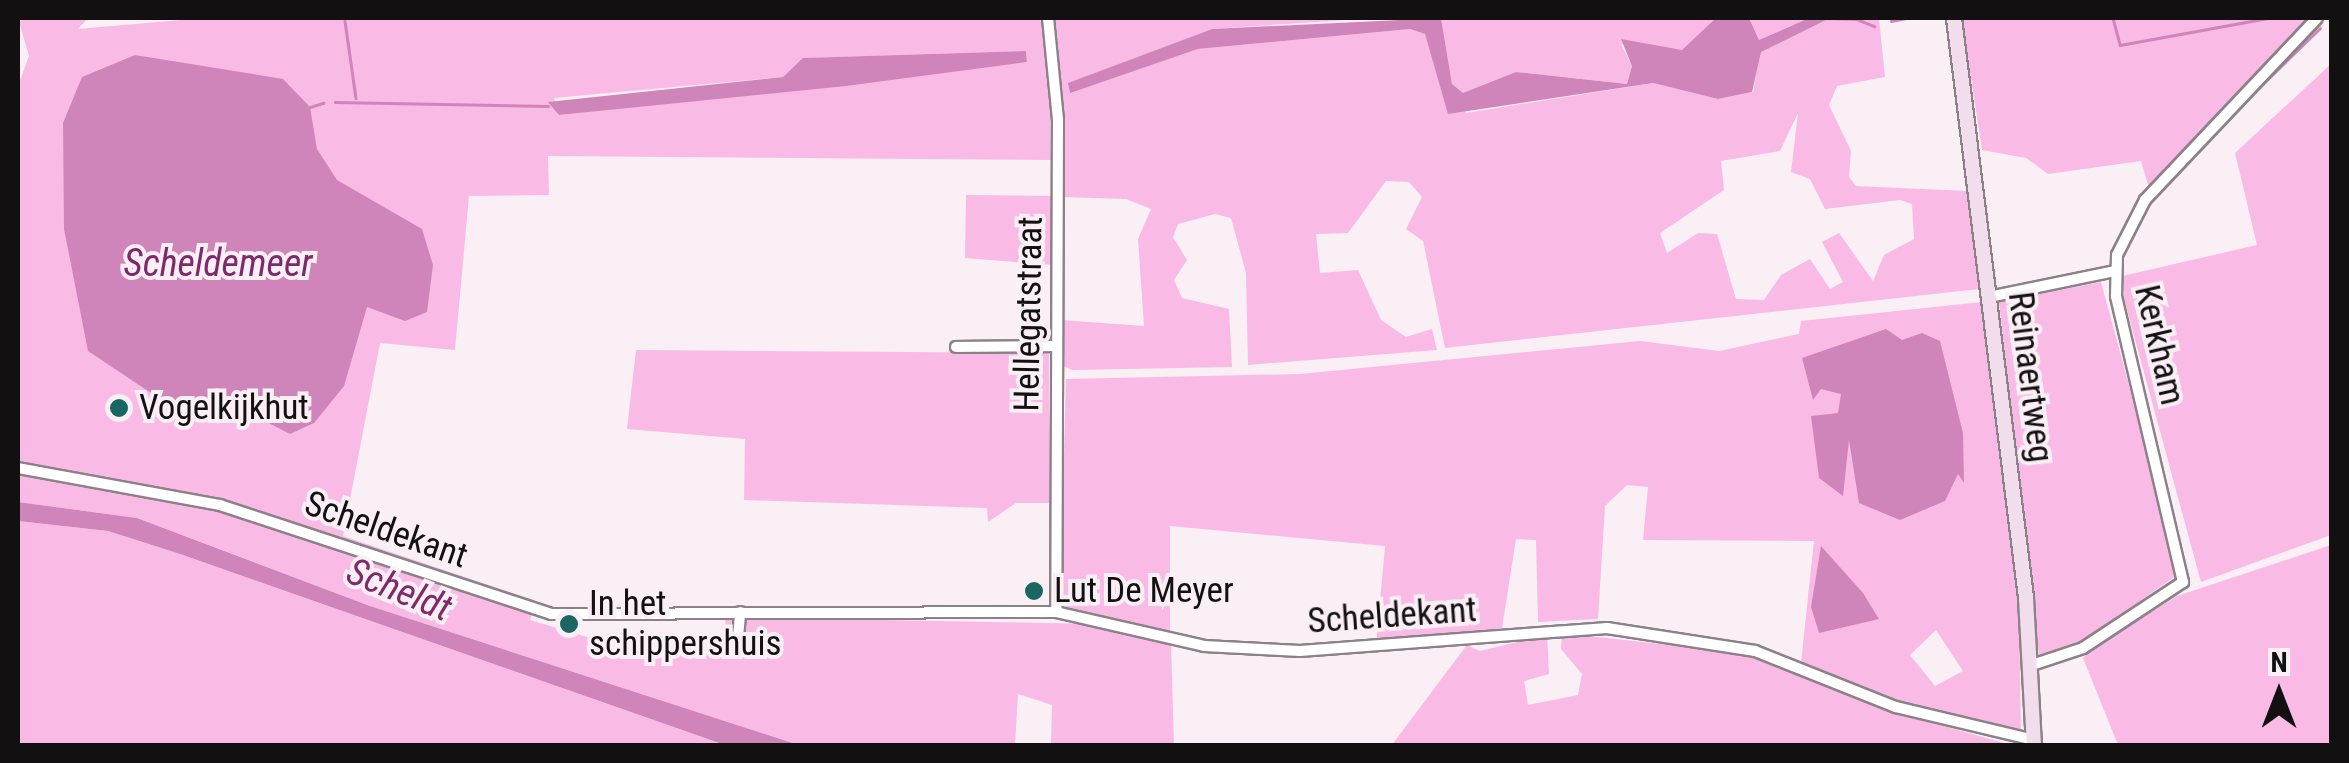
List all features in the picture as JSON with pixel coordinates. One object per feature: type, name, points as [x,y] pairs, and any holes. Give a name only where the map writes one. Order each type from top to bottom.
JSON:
[{"type":"main road","name":"Reinaertweg","points":[[1954,18],[2032,665],[2034,743]]},
{"type":"street","name":"Hellegatstraat","points":[[1048,18],[1058,120],[1056,612]]},
{"type":"street","name":"Kerkham","points":[[2032,665],[2083,648],[2186,573],[2114,272],[2144,200],[2317,18]]},
{"type":"street","points":[[1989,297],[2114,272]]},
{"type":"street","points":[[956,347],[1056,346]]},
{"type":"street","name":"Scheldekant","points":[[18,468],[220,505],[551,614],[1056,612],[1238,650],[1386,651],[1556,629],[1630,630],[1756,651],[1896,707],[2034,743]]},
{"type":"street","points":[[737,649],[740,612]]},
{"type":"shaded area","points":[[18,18],[88,18],[78,29],[203,18],[1043,18],[1055,160],[548,156],[549,195],[469,196],[455,350],[380,343],[343,536],[536,601],[530,620],[631,650],[647,642],[722,654],[726,617],[1102,624],[1171,644],[1174,745],[1051,745],[1052,705],[1018,694],[1015,745],[799,745],[370,606],[137,518],[18,502],[18,86],[29,56]],"holes":[[[1026,51],[1027,62],[559,115],[554,98],[783,77],[804,58]]]},
{"type":"shaded area","points":[[1053,18],[1376,18],[1212,29],[1069,83],[1071,92],[1198,49],[1410,29],[1425,34],[1466,113],[1653,83],[1718,99],[1753,92],[1760,52],[1826,20],[1879,18],[1885,77],[1837,86],[1829,105],[1851,151],[1849,177],[1856,186],[1967,191],[1979,289],[1445,348],[1423,241],[1406,229],[1422,197],[1409,182],[1386,181],[1348,233],[1316,234],[1320,273],[1358,270],[1381,320],[1406,337],[1432,329],[1437,350],[1248,365],[1246,273],[1231,218],[1215,214],[1178,224],[1173,237],[1187,260],[1174,280],[1182,298],[1229,309],[1232,367],[1072,370],[1061,365],[1061,320],[1144,326],[1138,239],[1151,209],[1126,199],[1062,197]],"holes":[[[1798,113],[1791,172],[1810,179],[1825,209],[1900,200],[1912,204],[1914,239],[1884,255],[1873,281],[1839,233],[1822,242],[1843,282],[1830,289],[1810,259],[1781,275],[1764,300],[1736,299],[1717,234],[1698,233],[1667,253],[1660,233],[1724,190],[1721,161],[1780,151]]]},
{"type":"shaded area","points":[[1441,18],[1717,20],[1682,50],[1621,44],[1632,66],[1627,84],[1516,72],[1464,94],[1452,84]]},
{"type":"shaded area","points":[[1749,18],[1809,18],[1759,40]]},
{"type":"shaded area","points":[[1962,18],[2314,18],[2149,188],[2141,161],[2048,174],[2026,158],[1982,150]]},
{"type":"shaded area","points":[[2331,64],[2331,535],[2201,582],[2118,277],[2257,245],[2235,153]]},
{"type":"shaded area","points":[[966,195],[1055,196],[1054,265],[965,258]]},
{"type":"shaded area","points":[[2101,282],[2180,573],[2080,643],[2039,656],[1999,302]]},
{"type":"shaded area","points":[[1982,302],[2019,611],[2021,735],[1888,700],[1801,663],[1814,541],[1643,540],[1648,487],[1627,485],[1605,506],[1598,619],[1538,622],[1536,540],[1516,539],[1502,628],[1376,647],[1385,546],[1170,526],[1170,634],[1060,605],[1066,379],[1300,374],[1640,341],[1719,351],[1799,334],[1801,321]],"holes":[[[1936,630],[1963,671],[1935,686],[1910,655]]]},
{"type":"shaded area","points":[[636,350],[1049,353],[1051,503],[1016,503],[988,522],[987,508],[744,500],[745,439],[627,429]]},
{"type":"shaded area","points":[[18,521],[108,531],[725,745],[18,746]]},
{"type":"shaded area","points":[[2331,545],[2331,745],[2118,745],[2083,658],[2090,651],[2177,596]]},
{"type":"shaded area","points":[[1562,633],[1740,653],[1883,709],[2011,745],[1391,746],[1467,645],[1480,651],[1547,635],[1549,674],[1524,681],[1528,705],[1578,695],[1582,674],[1561,649]]},
{"type":"water","points":[[1441,18],[1452,84],[1463,93],[1516,72],[1627,84],[1632,66],[1621,39],[1682,50],[1716,18],[1749,18],[1759,40],[1809,18],[1861,21],[1826,20],[1761,52],[1752,92],[1718,99],[1653,83],[1448,114],[1425,34],[1410,29],[1198,49],[1070,93],[1068,83],[1212,29]]},
{"type":"water","points":[[1026,51],[1027,62],[846,86],[559,115],[548,102],[783,77],[803,58]]},
{"type":"water","name":"Scheldemeer","points":[[135,55],[283,79],[310,107],[317,149],[337,180],[422,229],[433,265],[427,312],[405,321],[367,307],[344,386],[314,423],[290,434],[251,414],[171,418],[160,399],[88,351],[64,229],[63,123],[82,77]]},
{"type":"water","points":[[1886,329],[1902,340],[1922,333],[1940,341],[1963,433],[1964,483],[1958,474],[1945,501],[1900,520],[1859,503],[1849,440],[1843,496],[1819,478],[1811,416],[1838,413],[1841,394],[1821,389],[1813,400],[1802,358]]},
{"type":"water","points":[[18,502],[137,518],[370,606],[799,745],[725,745],[108,531],[18,521]]},
{"type":"water","points":[[1821,546],[1863,593],[1879,619],[1819,633],[1811,607]]},
{"type":"waterway","points":[[1854,18],[1874,26]]},
{"type":"waterway","points":[[1891,21],[1906,18]]},
{"type":"waterway","points":[[2113,18],[2120,45],[2268,18]]},
{"type":"waterway","points":[[345,21],[356,98]]},
{"type":"waterway","points":[[2243,103],[2320,28]]},
{"type":"waterway","points":[[335,102],[548,106]]},
{"type":"waterway","points":[[310,107],[323,103]]},
{"type":"place","name":"Vogelkijkhut","points":[[119,408]]},
{"type":"place","name":"Lut De Meyer","points":[[1034,591]]},
{"type":"place","name":"In het schippershuis","points":[[569,624]]},
{"type":"water label","name":"Scheldt","points":[[399,590]]}]
